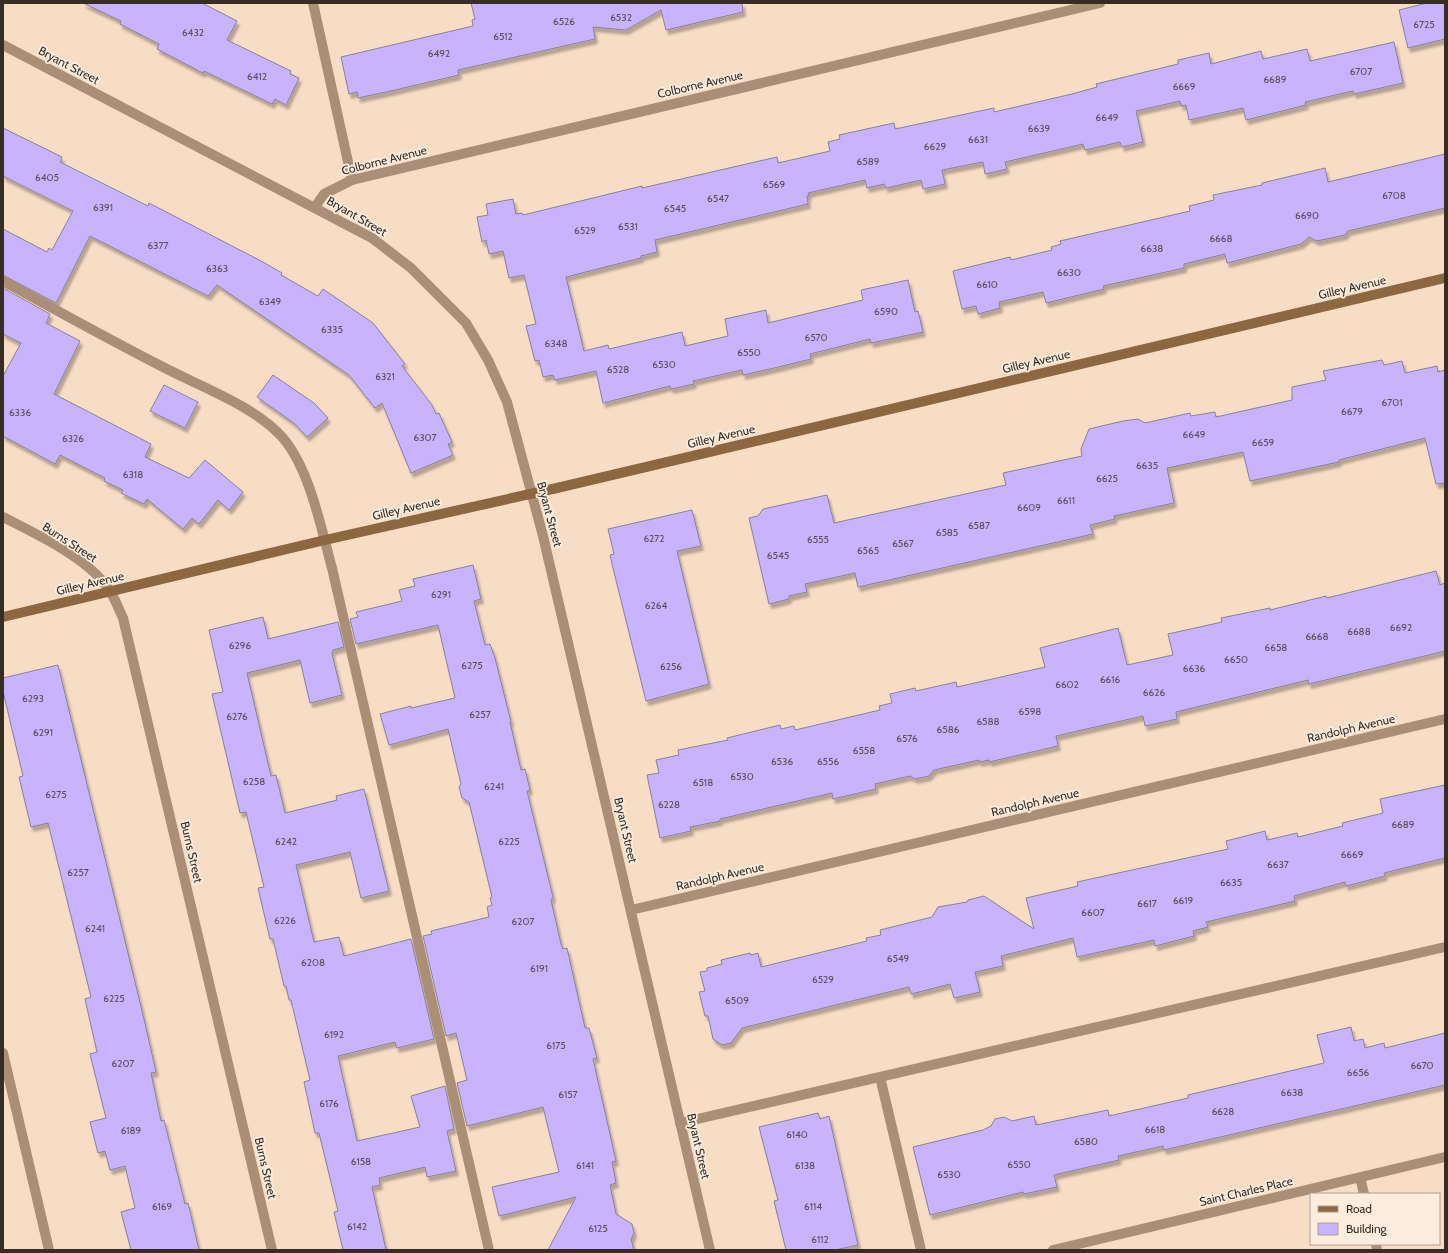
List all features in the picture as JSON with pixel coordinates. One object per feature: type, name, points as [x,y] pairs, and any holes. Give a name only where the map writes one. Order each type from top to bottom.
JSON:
[{"type":"street","points":[[313,3],[352,180]]},
{"type":"street","name":"Colborne Avenue","points":[[315,207],[324,194],[352,180],[1100,3]]},
{"type":"street","name":"Bryant Street","points":[[3,45],[372,238],[405,263],[466,323],[488,360],[507,402],[532,494],[710,1250]]},
{"type":"street","name":"Gilley Avenue","points":[[3,617],[325,540],[532,494],[1445,278]]},
{"type":"street","points":[[3,282],[164,368],[235,403],[261,420],[282,438],[297,460],[309,486],[325,540],[489,1250]]},
{"type":"street","name":"Burns Street","points":[[3,517],[49,541],[87,565],[111,592],[123,618],[272,1250]]},
{"type":"street","name":"Randolph Avenue","points":[[631,910],[1445,719]]},
{"type":"street","points":[[680,1123],[1445,947]]},
{"type":"street","points":[[3,1053],[49,1250]]},
{"type":"street","points":[[880,1077],[921,1250]]},
{"type":"street","name":"Saint Charles Place","points":[[1053,1250],[1445,1157]]},
{"type":"street","points":[[1360,1177],[1364,1193]]},
{"type":"building","points":[[83,3],[202,3],[237,21],[227,40],[291,71],[290,74],[299,78],[286,105],[275,99],[272,104],[204,71],[203,73],[157,49],[159,44],[120,24],[121,21]]},
{"type":"building","points":[[471,3],[742,3],[743,12],[666,30],[661,10],[626,30],[593,27],[595,39],[458,70],[459,75],[395,90],[358,98],[357,92],[349,94],[341,57],[473,26],[472,20],[475,19]]},
{"type":"building","points":[[1427,3],[1445,3],[1445,39],[1408,48],[1399,10]]},
{"type":"building","points":[[1394,42],[1403,83],[1354,94],[1353,91],[1305,102],[1306,105],[1246,120],[1243,108],[1189,120],[1186,105],[1181,106],[1180,101],[1136,111],[1143,142],[1122,147],[1120,142],[1085,150],[1083,144],[1005,162],[1007,169],[985,174],[983,162],[942,170],[945,184],[923,189],[921,180],[886,188],[884,184],[867,188],[865,180],[808,193],[808,204],[655,240],[657,252],[641,256],[641,258],[566,277],[584,351],[608,345],[609,349],[682,332],[685,346],[728,336],[725,319],[766,310],[768,323],[863,300],[861,290],[908,280],[915,312],[918,311],[923,332],[871,343],[870,339],[810,354],[811,359],[743,375],[742,370],[693,381],[694,384],[671,389],[670,386],[603,403],[596,371],[555,380],[553,375],[543,377],[539,360],[535,361],[526,326],[536,324],[524,275],[509,278],[503,251],[489,254],[486,240],[482,242],[477,217],[488,215],[486,204],[513,199],[516,214],[522,213],[523,215],[642,186],[642,188],[777,157],[778,163],[830,151],[828,142],[840,139],[839,135],[894,123],[895,129],[994,108],[994,112],[1072,94],[1097,87],[1096,84],[1178,64],[1178,60],[1209,53],[1211,64],[1261,51],[1263,59],[1307,49],[1310,61]]},
{"type":"building","points":[[3,128],[62,157],[60,162],[148,206],[149,203],[263,262],[282,273],[281,275],[318,296],[323,289],[373,323],[405,364],[402,366],[432,405],[436,414],[439,413],[452,442],[448,444],[453,455],[411,473],[382,403],[375,408],[349,375],[217,285],[208,296],[90,236],[56,303],[3,275],[3,229],[47,252],[49,248],[52,250],[73,211],[3,176]]},
{"type":"building","points":[[1445,154],[1445,208],[1348,231],[1345,235],[1317,241],[1309,237],[1301,244],[1227,263],[1225,254],[1184,264],[1184,268],[1103,286],[1104,289],[1046,303],[1043,292],[999,302],[1000,308],[978,314],[976,306],[962,309],[953,271],[1010,257],[1011,260],[1052,250],[1051,247],[1061,244],[1060,241],[1190,211],[1189,206],[1214,200],[1213,195],[1262,185],[1262,183],[1325,168],[1328,182]]},
{"type":"building","points":[[3,288],[50,314],[46,323],[80,341],[54,394],[151,444],[145,457],[189,478],[205,460],[243,492],[229,510],[218,500],[199,524],[192,518],[183,529],[147,499],[144,504],[121,493],[123,490],[104,481],[105,478],[60,455],[55,464],[3,436],[3,376],[21,343],[3,334]]},
{"type":"building","points":[[1382,360],[1384,365],[1402,361],[1405,373],[1437,366],[1438,372],[1445,370],[1445,483],[1436,484],[1425,438],[1339,460],[1339,462],[1250,481],[1243,452],[1167,468],[1174,503],[1114,516],[1115,519],[1090,525],[1093,534],[858,587],[855,573],[805,584],[807,592],[789,596],[789,599],[769,604],[749,518],[758,516],[763,509],[827,495],[834,523],[1006,485],[1003,473],[1082,456],[1081,449],[1089,429],[1138,419],[1145,423],[1190,413],[1191,416],[1215,412],[1216,417],[1292,400],[1292,387],[1326,380],[1323,371]]},
{"type":"building","points":[[273,375],[314,403],[328,418],[307,437],[294,423],[257,397]]},
{"type":"building","points":[[164,385],[198,402],[185,428],[150,411]]},
{"type":"building","points":[[692,510],[701,546],[677,551],[709,684],[646,701],[610,555],[614,554],[608,529]]},
{"type":"building","points":[[473,565],[481,599],[474,601],[485,645],[490,644],[495,658],[521,770],[525,769],[530,790],[527,791],[553,897],[551,900],[561,944],[563,949],[567,948],[585,1028],[589,1028],[597,1058],[593,1059],[616,1161],[612,1162],[616,1183],[610,1185],[616,1214],[632,1224],[634,1233],[631,1239],[634,1250],[548,1250],[576,1197],[499,1216],[492,1187],[559,1172],[543,1107],[467,1126],[457,1083],[467,1080],[456,1033],[446,1036],[423,936],[432,934],[431,931],[489,917],[487,907],[492,905],[490,898],[492,897],[469,802],[462,798],[459,787],[461,784],[448,729],[389,745],[380,714],[411,706],[411,708],[455,698],[438,625],[356,644],[350,619],[358,617],[356,612],[402,601],[399,590],[415,586],[413,579]]},
{"type":"building","points":[[1436,571],[1440,585],[1445,583],[1445,651],[1309,684],[1308,680],[1176,712],[1177,719],[1145,726],[1143,716],[1056,736],[1058,746],[989,762],[989,760],[979,762],[979,760],[934,770],[929,776],[915,779],[910,776],[875,784],[876,789],[833,799],[832,793],[720,819],[720,821],[690,827],[691,831],[660,838],[647,775],[659,773],[656,760],[679,755],[678,750],[728,740],[727,738],[780,725],[781,729],[794,726],[795,730],[880,710],[879,706],[892,703],[890,694],[915,688],[916,691],[956,682],[957,687],[1045,667],[1040,648],[1118,628],[1127,665],[1173,655],[1168,634],[1222,622],[1221,618],[1270,608],[1270,610],[1326,596],[1327,598]]},
{"type":"building","points":[[263,617],[268,639],[338,622],[344,647],[333,650],[332,654],[342,695],[310,703],[300,660],[247,673],[271,776],[276,775],[285,813],[337,800],[336,796],[364,789],[389,891],[361,898],[350,852],[296,865],[314,942],[339,937],[344,956],[411,939],[434,1039],[397,1048],[395,1042],[338,1056],[357,1141],[420,1127],[411,1096],[445,1086],[454,1129],[447,1131],[456,1171],[427,1177],[425,1167],[379,1178],[380,1185],[372,1187],[386,1250],[343,1250],[334,1212],[338,1211],[319,1133],[315,1133],[304,1082],[310,1080],[291,1000],[289,1000],[286,986],[284,986],[273,939],[270,939],[258,888],[264,887],[246,812],[240,813],[212,694],[223,692],[209,630]]},
{"type":"building","points":[[58,665],[156,1072],[151,1073],[161,1121],[164,1120],[185,1204],[188,1203],[199,1250],[131,1250],[121,1212],[135,1208],[125,1166],[110,1170],[105,1151],[98,1153],[90,1122],[106,1118],[90,1054],[97,1052],[85,999],[91,997],[48,823],[31,827],[19,777],[23,776],[3,691],[3,678]]},
{"type":"building","points":[[1445,785],[1445,858],[1384,873],[1385,876],[1346,886],[1345,882],[1294,896],[1295,901],[1206,922],[1208,927],[1193,931],[1194,936],[1155,946],[1154,940],[1077,957],[1073,938],[1001,956],[1003,966],[975,972],[980,992],[954,998],[950,984],[911,994],[909,987],[742,1028],[731,1043],[722,1045],[713,1039],[708,1016],[705,1016],[699,992],[705,991],[700,972],[707,971],[707,968],[722,964],[721,960],[750,953],[751,955],[758,953],[761,967],[867,941],[866,938],[881,935],[880,930],[932,917],[938,907],[967,902],[968,900],[984,896],[1034,929],[1026,898],[1078,886],[1077,882],[1228,849],[1226,841],[1265,831],[1267,840],[1297,833],[1298,837],[1343,826],[1342,823],[1383,813],[1380,799]]},
{"type":"building","points":[[1351,1027],[1354,1041],[1363,1039],[1365,1048],[1384,1043],[1385,1048],[1445,1033],[1445,1085],[1164,1150],[1163,1146],[1118,1156],[1119,1160],[1054,1175],[1057,1187],[1024,1194],[1023,1192],[930,1215],[913,1147],[983,1130],[991,1126],[995,1119],[1004,1117],[1012,1121],[1034,1116],[1036,1125],[1108,1110],[1109,1116],[1188,1098],[1188,1095],[1324,1063],[1317,1035]]},
{"type":"building","points":[[818,1113],[820,1119],[829,1116],[858,1245],[835,1250],[786,1250],[774,1201],[778,1200],[759,1127]]}]
